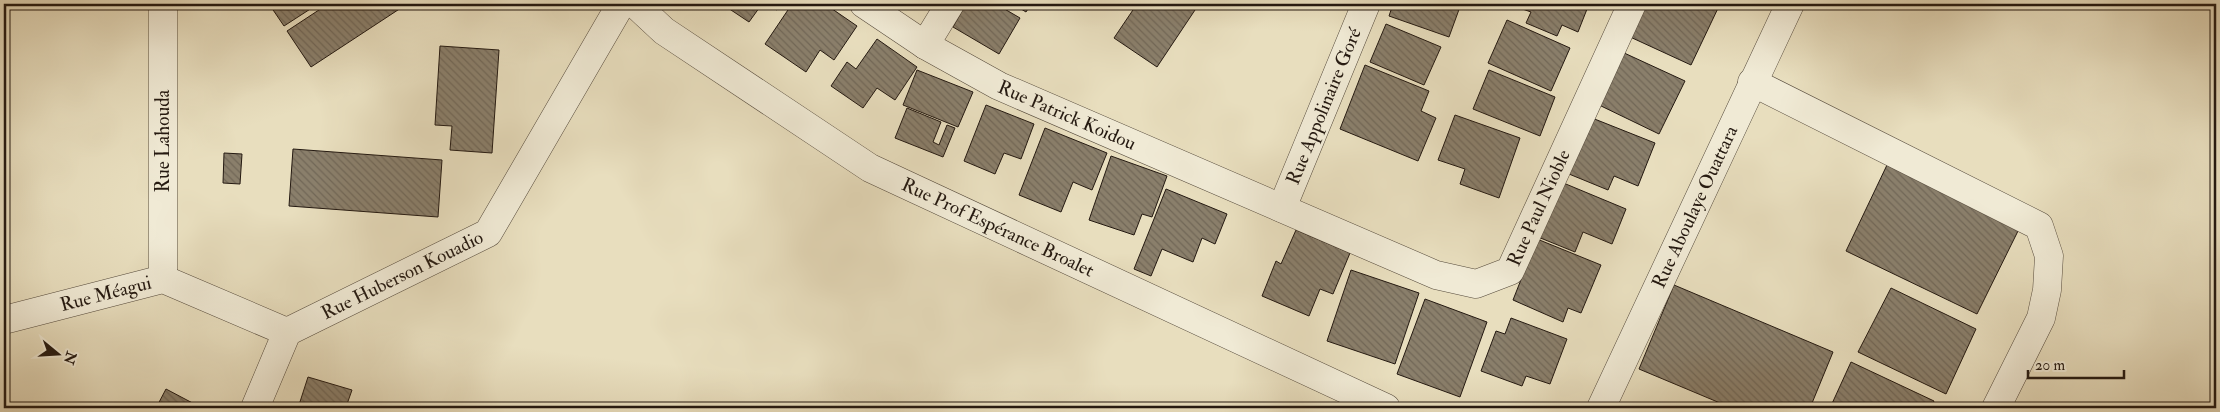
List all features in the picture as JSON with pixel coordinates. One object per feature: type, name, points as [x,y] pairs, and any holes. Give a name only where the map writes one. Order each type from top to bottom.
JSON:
[{"type":"street","name":"Rue Lahouda","points":[[163,4],[163,279]]},
{"type":"street","name":"Rue Huberson Kouadio","points":[[287,332],[488,233],[621,4]]},
{"type":"street","name":"Rue Prof Espérance Broalet","points":[[635,4],[664,31],[870,168],[1386,408]]},
{"type":"street","name":"Rue Patrick Koidou","points":[[864,4],[925,45],[999,86],[1282,208]]},
{"type":"street","points":[[925,45],[950,4]]},
{"type":"street","name":"Rue Appolinaire Goré","points":[[1282,208],[1366,4]]},
{"type":"street","name":"Rue Paul Nioble","points":[[1282,208],[1436,275],[1476,284],[1510,271],[1632,4]]},
{"type":"street","name":"Rue Aboulaye Ouattara","points":[[1601,408],[1790,4]]},
{"type":"street","points":[[1752,82],[2039,226],[2048,256],[2046,290],[2041,318],[1996,408]]},
{"type":"street","name":"Rue Méagui","points":[[4,320],[163,279],[287,332]]},
{"type":"street","points":[[255,408],[287,332]]},
{"type":"building","points":[[269,4],[318,4],[284,26]]},
{"type":"building","points":[[328,4],[407,4],[311,67],[287,31]]},
{"type":"building","points":[[722,4],[762,4],[749,22]]},
{"type":"building","points":[[767,4],[782,4],[777,10]]},
{"type":"building","points":[[792,4],[825,4],[857,26],[834,60],[820,50],[806,72],[765,44]]},
{"type":"building","points":[[966,4],[996,4],[1020,18],[999,54],[953,27]]},
{"type":"building","points":[[1013,4],[1031,4],[1026,12]]},
{"type":"building","points":[[1137,4],[1199,4],[1157,67],[1114,38]]},
{"type":"building","points":[[1393,4],[1461,4],[1449,37],[1389,16]]},
{"type":"building","points":[[1515,4],[1589,4],[1578,32],[1562,25],[1557,36],[1526,23],[1531,12],[1514,6]]},
{"type":"building","points":[[1643,4],[1720,4],[1691,65],[1628,36]]},
{"type":"building","points":[[1507,20],[1570,48],[1551,91],[1488,63]]},
{"type":"building","points":[[1386,24],[1441,47],[1424,85],[1370,62]]},
{"type":"building","points":[[877,39],[917,67],[895,100],[877,88],[863,108],[831,86],[847,62],[856,69]]},
{"type":"building","points":[[440,46],[499,50],[492,153],[450,150],[452,126],[435,125]]},
{"type":"building","points":[[1622,52],[1685,81],[1659,134],[1597,104]]},
{"type":"building","points":[[1365,65],[1429,91],[1421,111],[1436,118],[1418,161],[1340,129]]},
{"type":"building","points":[[917,70],[973,92],[958,127],[903,105]]},
{"type":"building","points":[[1489,70],[1555,97],[1540,136],[1473,109]]},
{"type":"building","points":[[986,105],[1034,124],[1021,159],[1004,153],[995,174],[964,161]]},
{"type":"building","points":[[907,108],[941,122],[933,142],[939,145],[947,125],[955,128],[943,157],[895,138]]},
{"type":"building","points":[[1455,115],[1520,138],[1499,198],[1460,184],[1465,169],[1438,160]]},
{"type":"building","points":[[1592,118],[1655,143],[1638,186],[1614,176],[1608,190],[1569,174]]},
{"type":"building","points":[[1045,128],[1107,153],[1092,190],[1073,182],[1061,212],[1019,195]]},
{"type":"building","points":[[293,149],[442,160],[438,217],[289,206]]},
{"type":"building","points":[[224,153],[242,154],[240,184],[223,183]]},
{"type":"building","points":[[1111,156],[1167,176],[1152,217],[1142,214],[1134,235],[1089,220]]},
{"type":"building","points":[[1887,165],[2019,229],[1977,314],[1846,251]]},
{"type":"building","points":[[1561,182],[1626,209],[1612,244],[1583,232],[1575,252],[1538,237]]},
{"type":"building","points":[[1166,189],[1227,214],[1215,244],[1202,238],[1193,262],[1162,249],[1151,276],[1134,269]]},
{"type":"building","points":[[1296,230],[1350,253],[1333,294],[1320,289],[1309,316],[1262,296],[1276,261],[1281,264]]},
{"type":"building","points":[[1537,239],[1601,265],[1581,313],[1568,308],[1563,322],[1513,300]]},
{"type":"building","points":[[1351,270],[1419,293],[1395,364],[1327,341]]},
{"type":"building","points":[[1674,285],[1833,352],[1810,408],[1732,408],[1639,369]]},
{"type":"building","points":[[1891,288],[1976,329],[1946,394],[1858,352]]},
{"type":"building","points":[[1425,299],[1487,322],[1460,397],[1397,374]]},
{"type":"building","points":[[1511,318],[1567,339],[1550,384],[1526,376],[1522,386],[1481,371],[1496,331],[1505,334]]},
{"type":"building","points":[[1851,362],[1934,401],[1931,408],[1830,408]]},
{"type":"building","points":[[308,377],[352,390],[346,407],[349,408],[298,408]]},
{"type":"building","points":[[166,389],[202,408],[156,408]]}]
